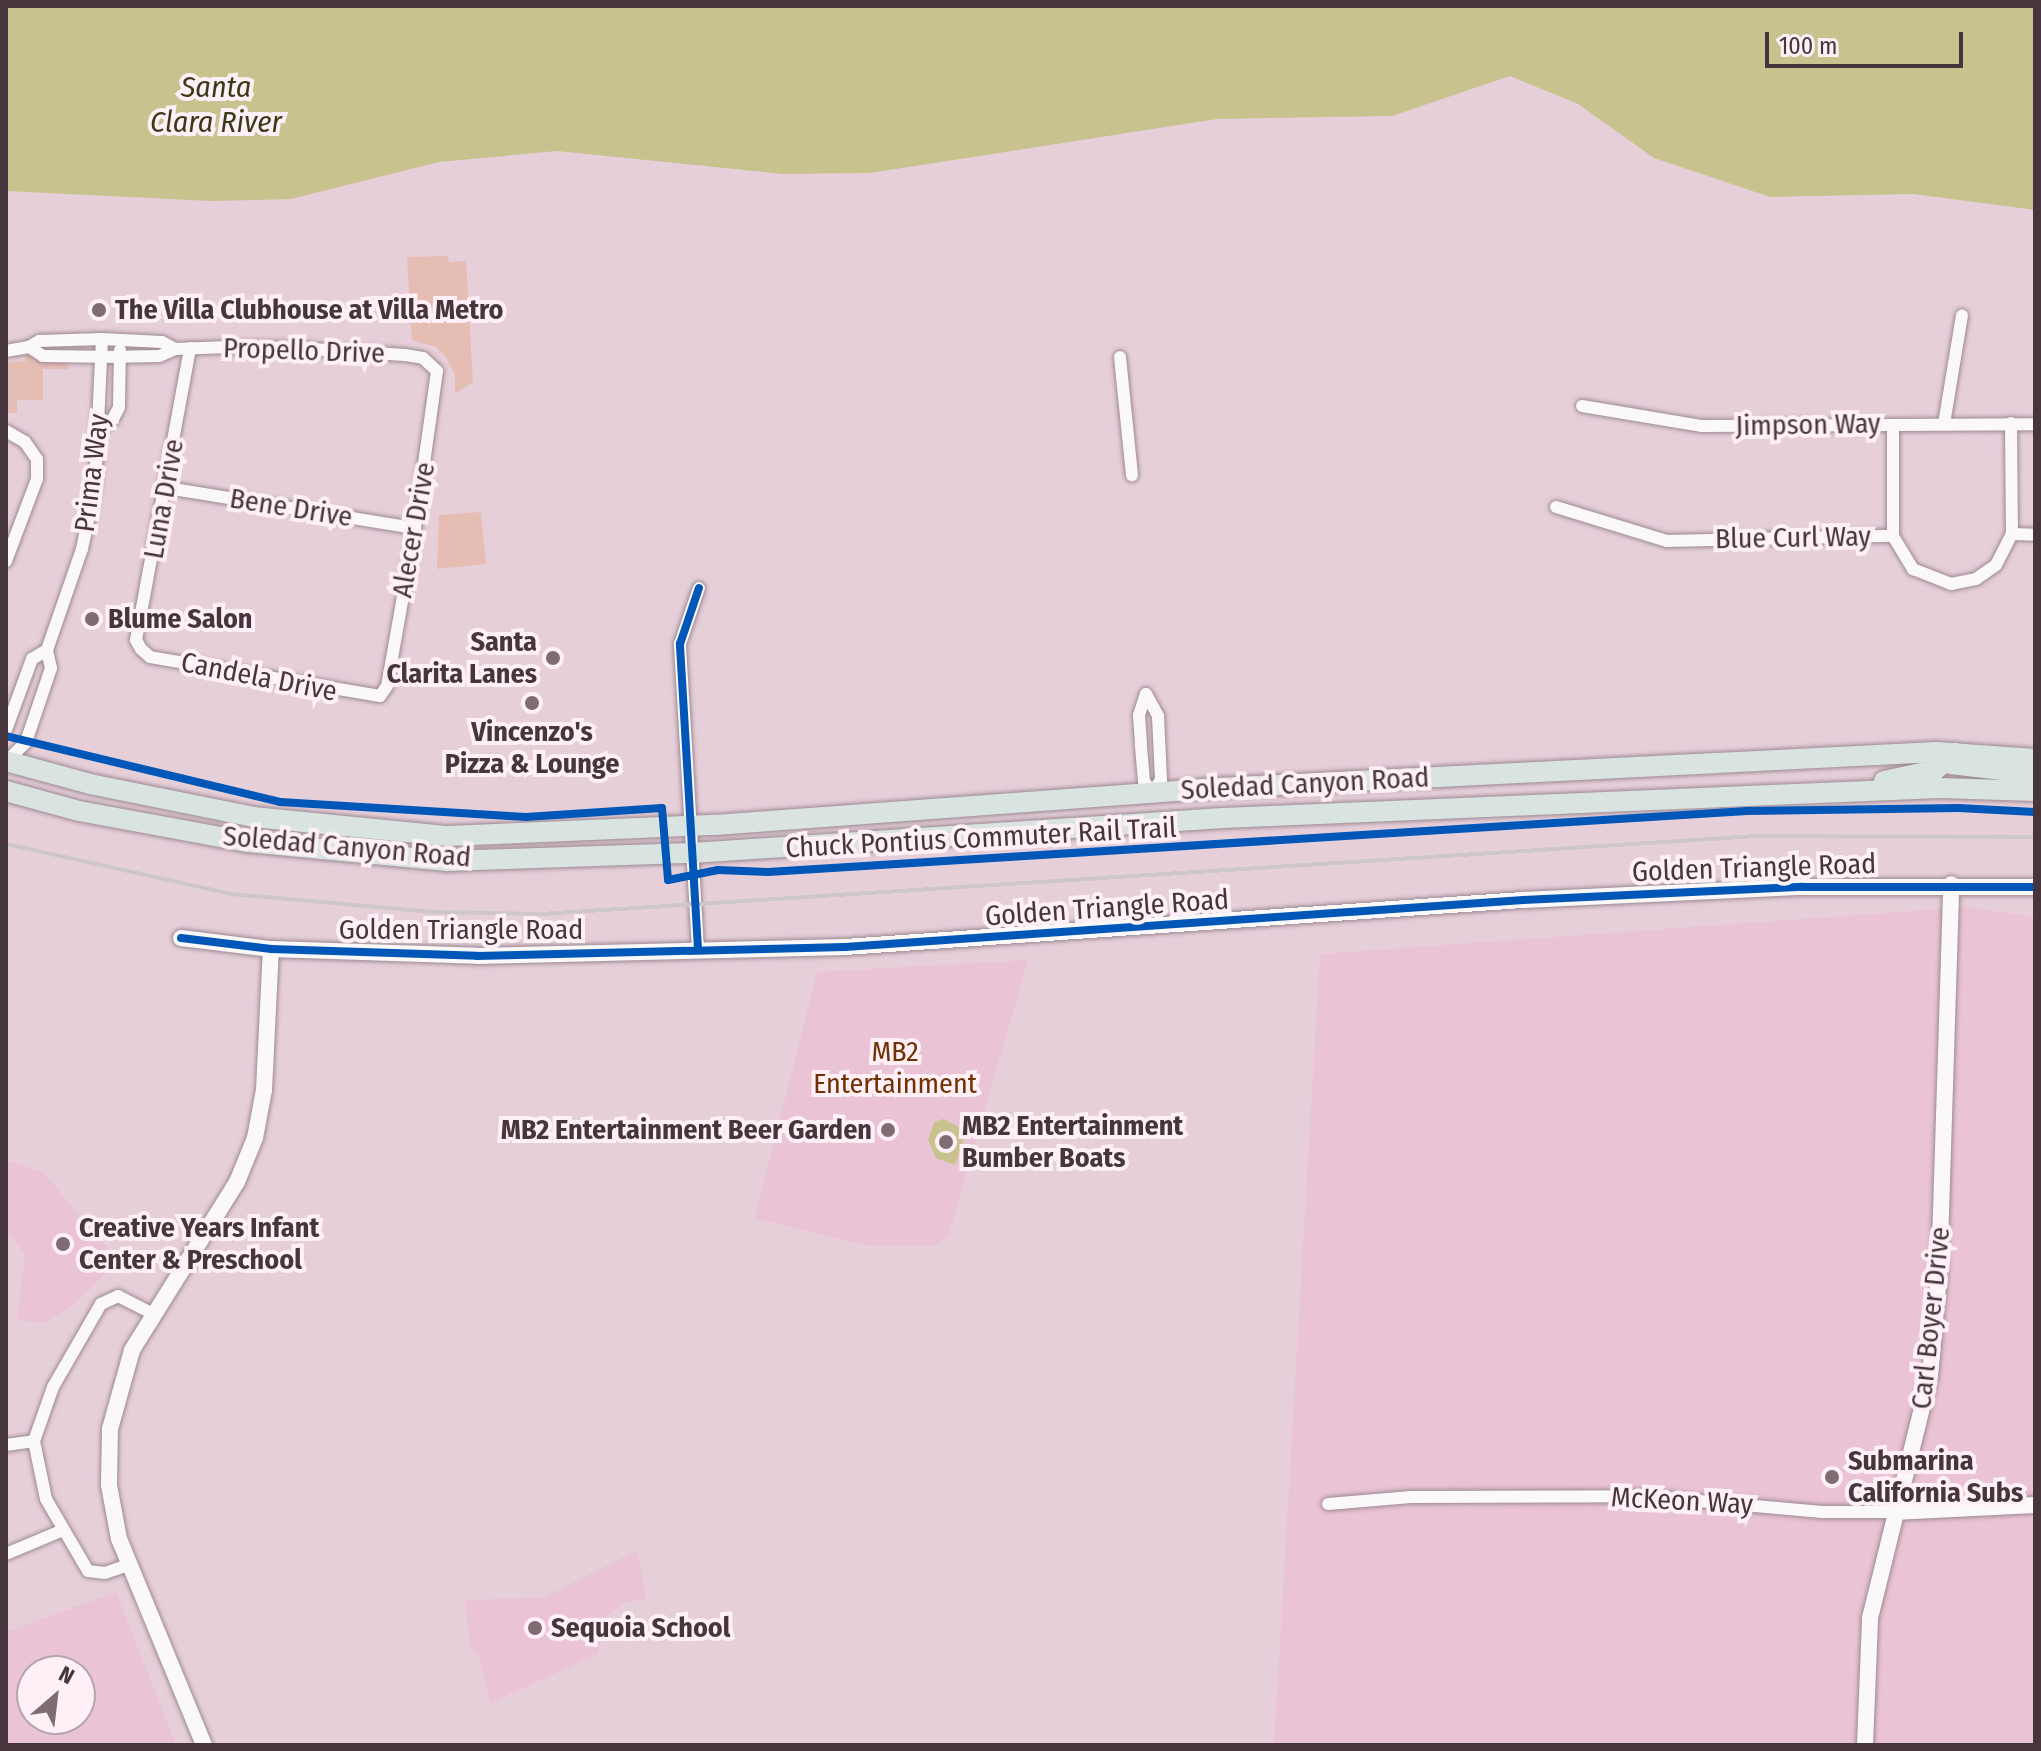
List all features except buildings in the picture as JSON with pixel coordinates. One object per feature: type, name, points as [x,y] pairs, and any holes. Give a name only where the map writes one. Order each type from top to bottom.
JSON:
[{"type":"main road","name":"Soledad Canyon Road","points":[[6,762],[90,784],[253,817],[448,836],[690,826],[1152,793],[1947,756],[2035,759]]},
{"type":"main road","points":[[1852,791],[1947,756],[2035,774]]},
{"type":"main road","name":"Soledad Canyon Road","points":[[6,791],[79,811],[248,842],[447,861],[692,853],[1410,810],[1852,791],[2035,791]]},
{"type":"main road","points":[[1010,834],[1040,819],[1133,813],[1150,801],[1152,793],[1180,809],[1338,803],[1410,810]]},
{"type":"street","points":[[1944,424],[1962,315]]},
{"type":"street","name":"Propello Drive","points":[[6,351],[29,347],[41,341],[102,339],[162,342],[175,349]]},
{"type":"street","name":"Prima Way","points":[[6,762],[26,742],[51,668],[47,650],[82,549],[95,487],[102,339]]},
{"type":"street","points":[[99,430],[113,419],[119,407],[120,340]]},
{"type":"street","name":"Propello Drive","points":[[29,347],[43,356],[103,357],[159,356],[175,349],[190,348],[362,351],[416,356],[432,363]]},
{"type":"street","name":"Luna Drive","points":[[141,649],[136,640],[167,488],[190,348]]},
{"type":"street","points":[[1120,357],[1132,475]]},
{"type":"street","name":"Alecer Drive","points":[[380,696],[387,686],[439,380],[432,363]]},
{"type":"street","name":"Jimpson Way","points":[[1582,406],[1702,426],[2035,424]]},
{"type":"street","points":[[2011,423],[2012,534],[2035,535]]},
{"type":"street","points":[[1893,425],[1893,536]]},
{"type":"street","points":[[6,431],[25,442],[37,459],[37,479],[6,561]]},
{"type":"street","name":"Bene Drive","points":[[167,488],[415,528]]},
{"type":"street","name":"Blue Curl Way","points":[[1556,507],[1667,541],[1893,536],[1913,569],[1951,584],[1976,579],[1996,565],[2012,534]]},
{"type":"street","points":[[698,949],[680,644],[699,588]]},
{"type":"street","name":"Candela Drive","points":[[141,649],[150,657],[380,696]]},
{"type":"street","name":"Prima Way","points":[[6,730],[32,659],[47,650]]},
{"type":"street","points":[[1146,694],[1158,716],[1161,780],[1152,793],[1143,769],[1139,715],[1146,694]]},
{"type":"street","points":[[6,753],[6,762]]},
{"type":"street","name":"Golden Triangle Road","points":[[181,938],[271,949],[477,956],[1049,935],[1523,900],[1951,884],[2035,887]]},
{"type":"street","name":"Carl Boyer Drive","points":[[1865,1745],[1869,1627],[1893,1512],[1930,1375],[1939,1276],[1951,884]]},
{"type":"street","points":[[204,1745],[128,1565],[113,1512],[110,1429],[122,1376],[152,1313],[237,1182],[255,1138],[264,1090],[271,949]]},
{"type":"street","points":[[128,1565],[105,1573],[88,1571],[63,1530],[37,1471],[34,1441],[53,1387],[101,1304],[118,1296],[152,1313]]},
{"type":"street","points":[[6,1445],[34,1441]]},
{"type":"street","name":"McKeon Way","points":[[1328,1504],[1411,1497],[1643,1496],[1822,1512],[2035,1505]]},
{"type":"street","points":[[6,1554],[63,1530]]},
{"type":"shaded area","points":[[448,256],[449,262],[466,261],[473,382],[455,394],[455,375],[446,357],[436,347],[412,340],[407,257]]},
{"type":"shaded area","points":[[26,355],[67,363],[68,369],[43,369],[43,400],[17,400],[17,413],[6,413],[6,363],[25,361]]},
{"type":"shaded area","points":[[481,512],[486,564],[437,569],[439,515]]},
{"type":"shaded area","points":[[1967,907],[2035,917],[2035,1745],[1274,1745],[1320,954]]},
{"type":"shaded area","name":"MB2 Entertainment","points":[[1028,960],[948,1237],[933,1246],[864,1245],[755,1218],[817,972]]},
{"type":"shaded area","name":"Creative Years Infant Center & Preschool","points":[[6,1160],[43,1172],[119,1261],[69,1308],[44,1323],[17,1320],[25,1254],[6,1230]]},
{"type":"shaded area","name":"Sequoia School","points":[[638,1550],[646,1599],[623,1603],[606,1617],[598,1654],[490,1703],[479,1656],[470,1647],[465,1600],[543,1598]]},
{"type":"shaded area","points":[[116,1592],[176,1745],[6,1745],[6,1632]]},
{"type":"water","name":"Santa Clara River","points":[[6,6],[2035,6],[2035,210],[1913,194],[1770,197],[1654,158],[1578,104],[1510,76],[1392,116],[1217,119],[870,173],[783,174],[557,151],[439,162],[291,199],[211,201],[6,191]]},
{"type":"water","name":"MB2 Entertainment Bumber Boats","points":[[943,1119],[967,1131],[955,1165],[936,1158],[928,1140],[934,1122]]},
{"type":"railway","points":[[6,844],[231,894],[433,912],[541,914],[1757,836],[2035,837]]},
{"type":"cycle path","points":[[698,949],[680,644],[699,588]]},
{"type":"cycle path","name":"Chuck Pontius Commuter Rail Trail","points":[[6,736],[280,802],[526,817],[662,808],[668,880],[718,870],[768,872],[1747,811],[1958,808],[2035,812]]},
{"type":"cycle path","points":[[181,938],[271,949],[477,956],[845,947],[1523,900],[1803,887],[2035,887]]},
{"type":"place","name":"The Villa Clubhouse at Villa Metro","points":[[99,310]]},
{"type":"place","name":"Blume Salon","points":[[92,619]]},
{"type":"place","name":"Santa Clarita Lanes","points":[[553,658]]},
{"type":"place","name":"Vincenzo's Pizza & Lounge","points":[[532,703]]},
{"type":"place","name":"MB2 Entertainment Beer Garden","points":[[888,1130]]},
{"type":"place","name":"MB2 Entertainment Bumber Boats","points":[[946,1142]]},
{"type":"place","name":"Creative Years Infant Center & Preschool","points":[[63,1244]]},
{"type":"place","name":"Submarina California Subs","points":[[1832,1477]]},
{"type":"place","name":"Sequoia School","points":[[535,1628]]}]
